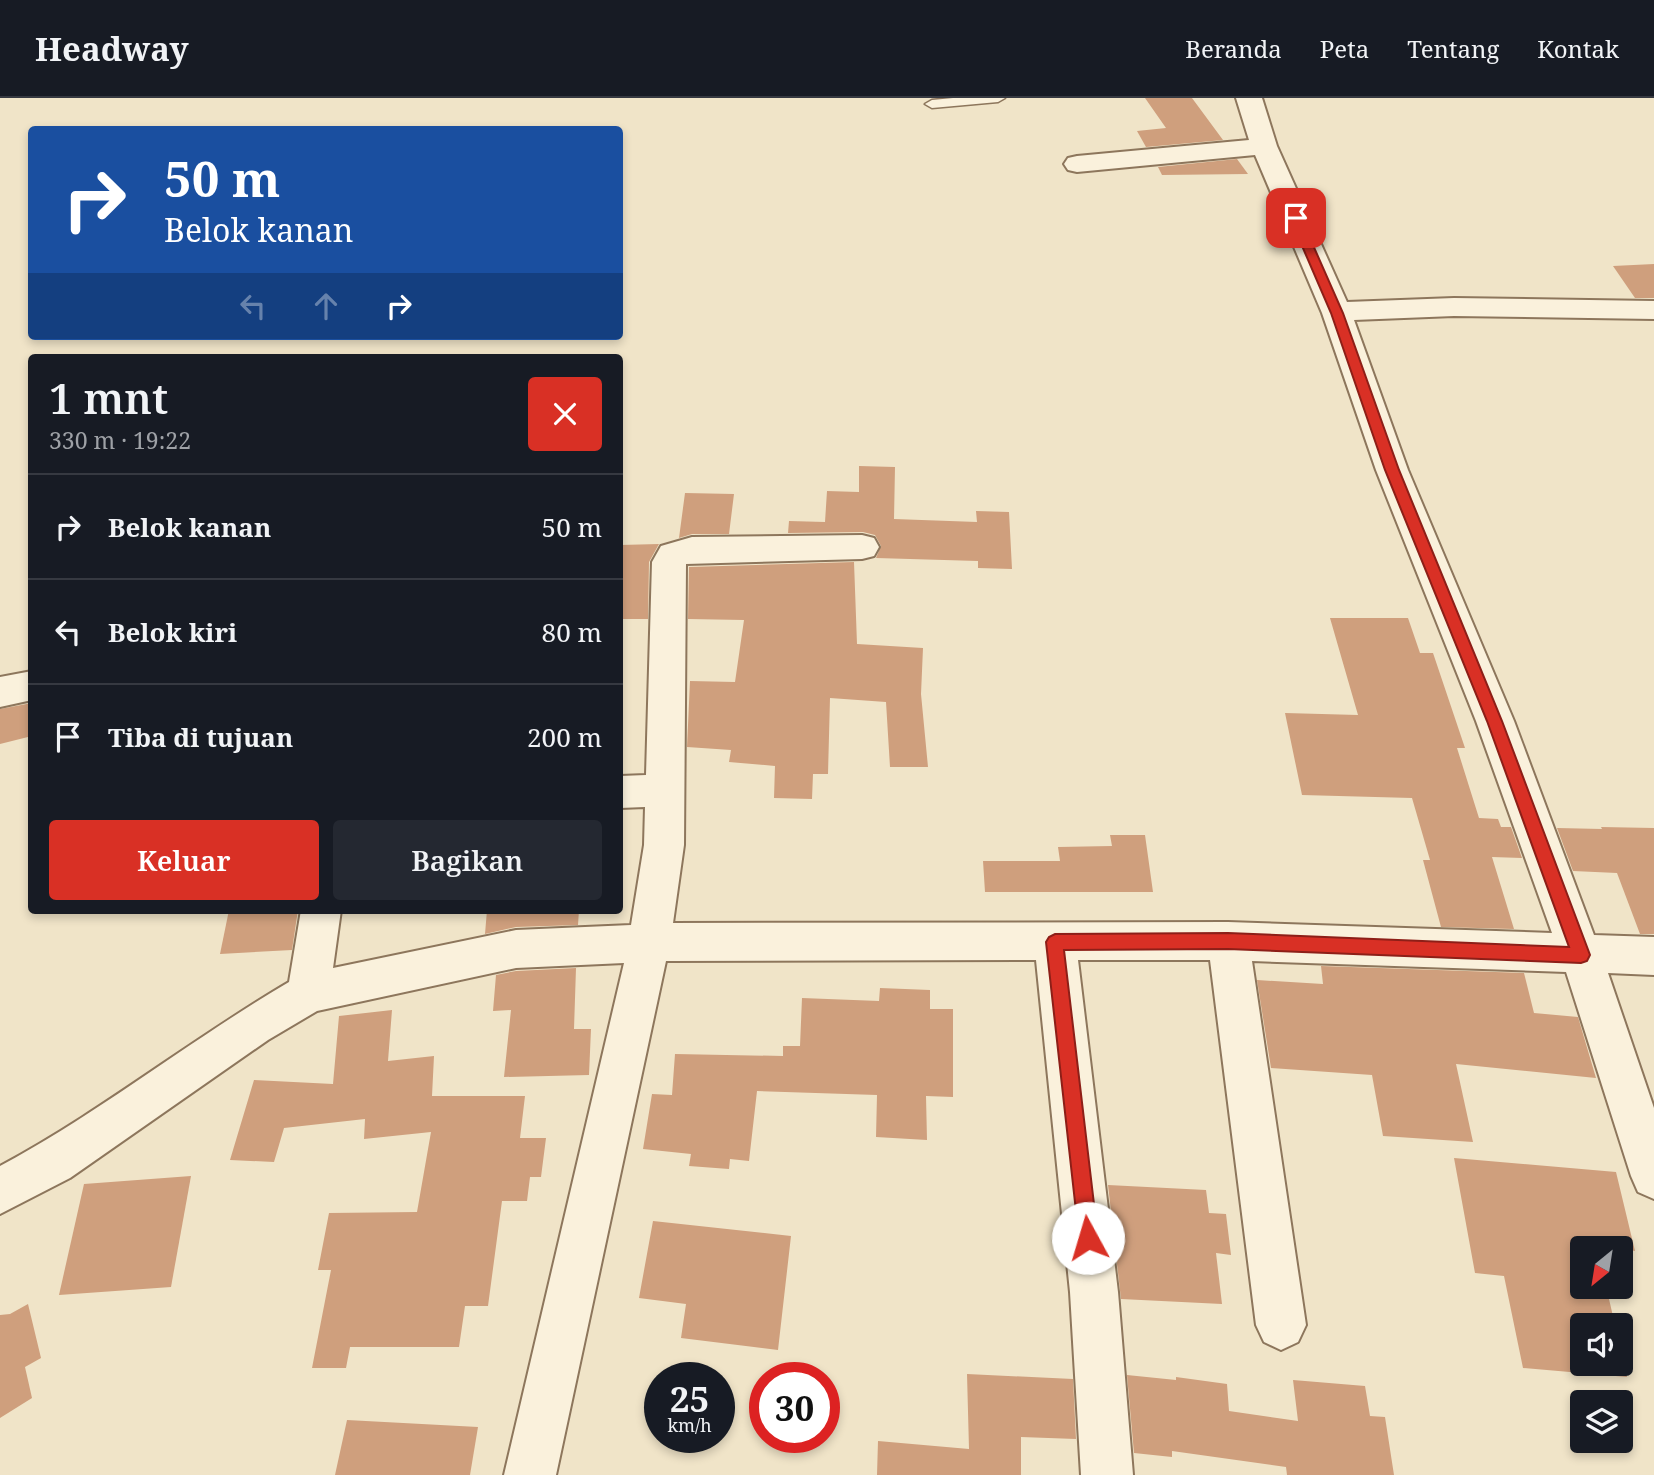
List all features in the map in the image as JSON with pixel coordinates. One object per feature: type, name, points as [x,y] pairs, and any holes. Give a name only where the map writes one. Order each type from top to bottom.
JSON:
[{"type":"street","points":[[1249,98],[1264,146],[1337,313],[1392,470],[1495,721],[1581,955],[1654,1176]]},
{"type":"street","points":[[1077,164],[1264,146]]},
{"type":"street","points":[[1337,313],[1454,307],[1654,310]]},
{"type":"street","points":[[530,1475],[649,945],[664,845],[669,562],[673,555],[692,550],[862,547]]},
{"type":"street","points":[[0,692],[28,686]]},
{"type":"street","points":[[623,792],[664,790]]},
{"type":"street","points":[[308,993],[320,914]]},
{"type":"street","points":[[0,1191],[54,1162],[253,1026],[308,993],[516,949],[695,941],[1228,941],[1654,956]]},
{"type":"street","points":[[1228,941],[1281,1325]]},
{"type":"street","points":[[1055,942],[1094,1292],[1107,1475]]},
{"type":"lane","points":[[932,104],[998,98]]},
{"type":"building","points":[[1145,98],[1192,98],[1223,140],[1146,147],[1137,131],[1166,128]]},
{"type":"building","points":[[1237,159],[1248,174],[1162,175],[1158,167]]},
{"type":"building","points":[[1654,264],[1654,298],[1635,298],[1613,266]]},
{"type":"building","points":[[859,466],[895,467],[894,519],[977,522],[976,511],[1009,512],[1012,569],[978,568],[978,561],[876,558],[881,546],[875,535],[863,532],[788,533],[789,521],[825,522],[827,491],[859,492]]},
{"type":"building","points":[[685,493],[734,494],[729,534],[692,534],[679,538]]},
{"type":"building","points":[[659,544],[649,562],[648,619],[623,619],[623,545]]},
{"type":"building","points":[[854,562],[857,644],[923,648],[921,694],[928,767],[890,767],[886,702],[830,698],[828,774],[813,774],[812,799],[774,798],[775,766],[729,762],[731,750],[687,747],[690,681],[735,682],[744,620],[688,619],[689,567]]},
{"type":"building","points":[[1330,618],[1408,618],[1420,653],[1433,653],[1465,748],[1457,748],[1479,818],[1498,819],[1501,827],[1511,827],[1522,858],[1492,857],[1514,929],[1441,927],[1423,860],[1430,860],[1412,798],[1302,795],[1285,713],[1358,715]]},
{"type":"building","points":[[28,704],[28,737],[0,744],[0,709]]},
{"type":"building","points":[[1601,827],[1654,828],[1654,934],[1640,934],[1617,873],[1573,871],[1557,828],[1602,829]]},
{"type":"building","points":[[1110,835],[1145,835],[1153,892],[985,892],[983,861],[1060,861],[1058,847],[1112,846]]},
{"type":"building","points":[[228,914],[297,914],[292,950],[220,954]]},
{"type":"building","points":[[487,914],[579,914],[578,925],[516,927],[485,934]]},
{"type":"building","points":[[1321,966],[1524,973],[1534,1013],[1578,1017],[1596,1078],[1456,1064],[1473,1142],[1383,1136],[1372,1075],[1271,1068],[1257,980],[1323,984]]},
{"type":"building","points":[[576,968],[574,1029],[591,1029],[589,1075],[504,1077],[511,1010],[493,1011],[496,975],[516,971]]},
{"type":"building","points":[[880,988],[930,990],[930,1009],[953,1009],[953,1097],[926,1096],[927,1140],[876,1137],[877,1095],[757,1091],[749,1161],[730,1159],[729,1169],[689,1166],[691,1154],[643,1149],[652,1094],[672,1095],[675,1054],[783,1056],[783,1046],[800,1046],[802,998],[879,1001]]},
{"type":"building","points":[[392,1010],[388,1061],[434,1056],[432,1096],[525,1096],[520,1138],[546,1138],[541,1177],[530,1177],[527,1201],[502,1201],[488,1306],[465,1306],[459,1347],[350,1347],[346,1368],[312,1368],[331,1270],[318,1270],[329,1213],[417,1212],[431,1132],[364,1139],[365,1119],[284,1128],[274,1162],[230,1160],[254,1080],[333,1084],[339,1016]]},
{"type":"building","points":[[1454,1158],[1616,1172],[1631,1236],[1570,1236],[1570,1299],[1609,1299],[1612,1313],[1570,1313],[1570,1372],[1523,1368],[1504,1276],[1475,1273]]},
{"type":"building","points":[[191,1176],[171,1287],[59,1295],[84,1184]]},
{"type":"building","points":[[1108,1185],[1206,1190],[1209,1213],[1226,1214],[1231,1255],[1216,1253],[1222,1304],[1121,1299]]},
{"type":"building","points":[[653,1221],[791,1236],[778,1350],[681,1338],[686,1304],[639,1298]]},
{"type":"building","points":[[28,1304],[41,1358],[25,1367],[32,1398],[0,1418],[0,1315],[10,1314]]},
{"type":"building","points":[[967,1374],[1073,1379],[1076,1439],[1021,1437],[1021,1475],[877,1475],[878,1441],[969,1449]]},
{"type":"building","points":[[1127,1375],[1176,1380],[1176,1377],[1227,1384],[1229,1411],[1298,1421],[1293,1380],[1365,1386],[1370,1416],[1385,1417],[1394,1475],[1287,1475],[1286,1467],[1172,1451],[1172,1457],[1134,1453]]},
{"type":"building","points":[[347,1420],[478,1427],[470,1475],[335,1475]]},
{"type":"route","points":[[1088,1238],[1055,942],[1228,941],[1581,955],[1495,721],[1392,470],[1337,313],[1296,218]]}]
